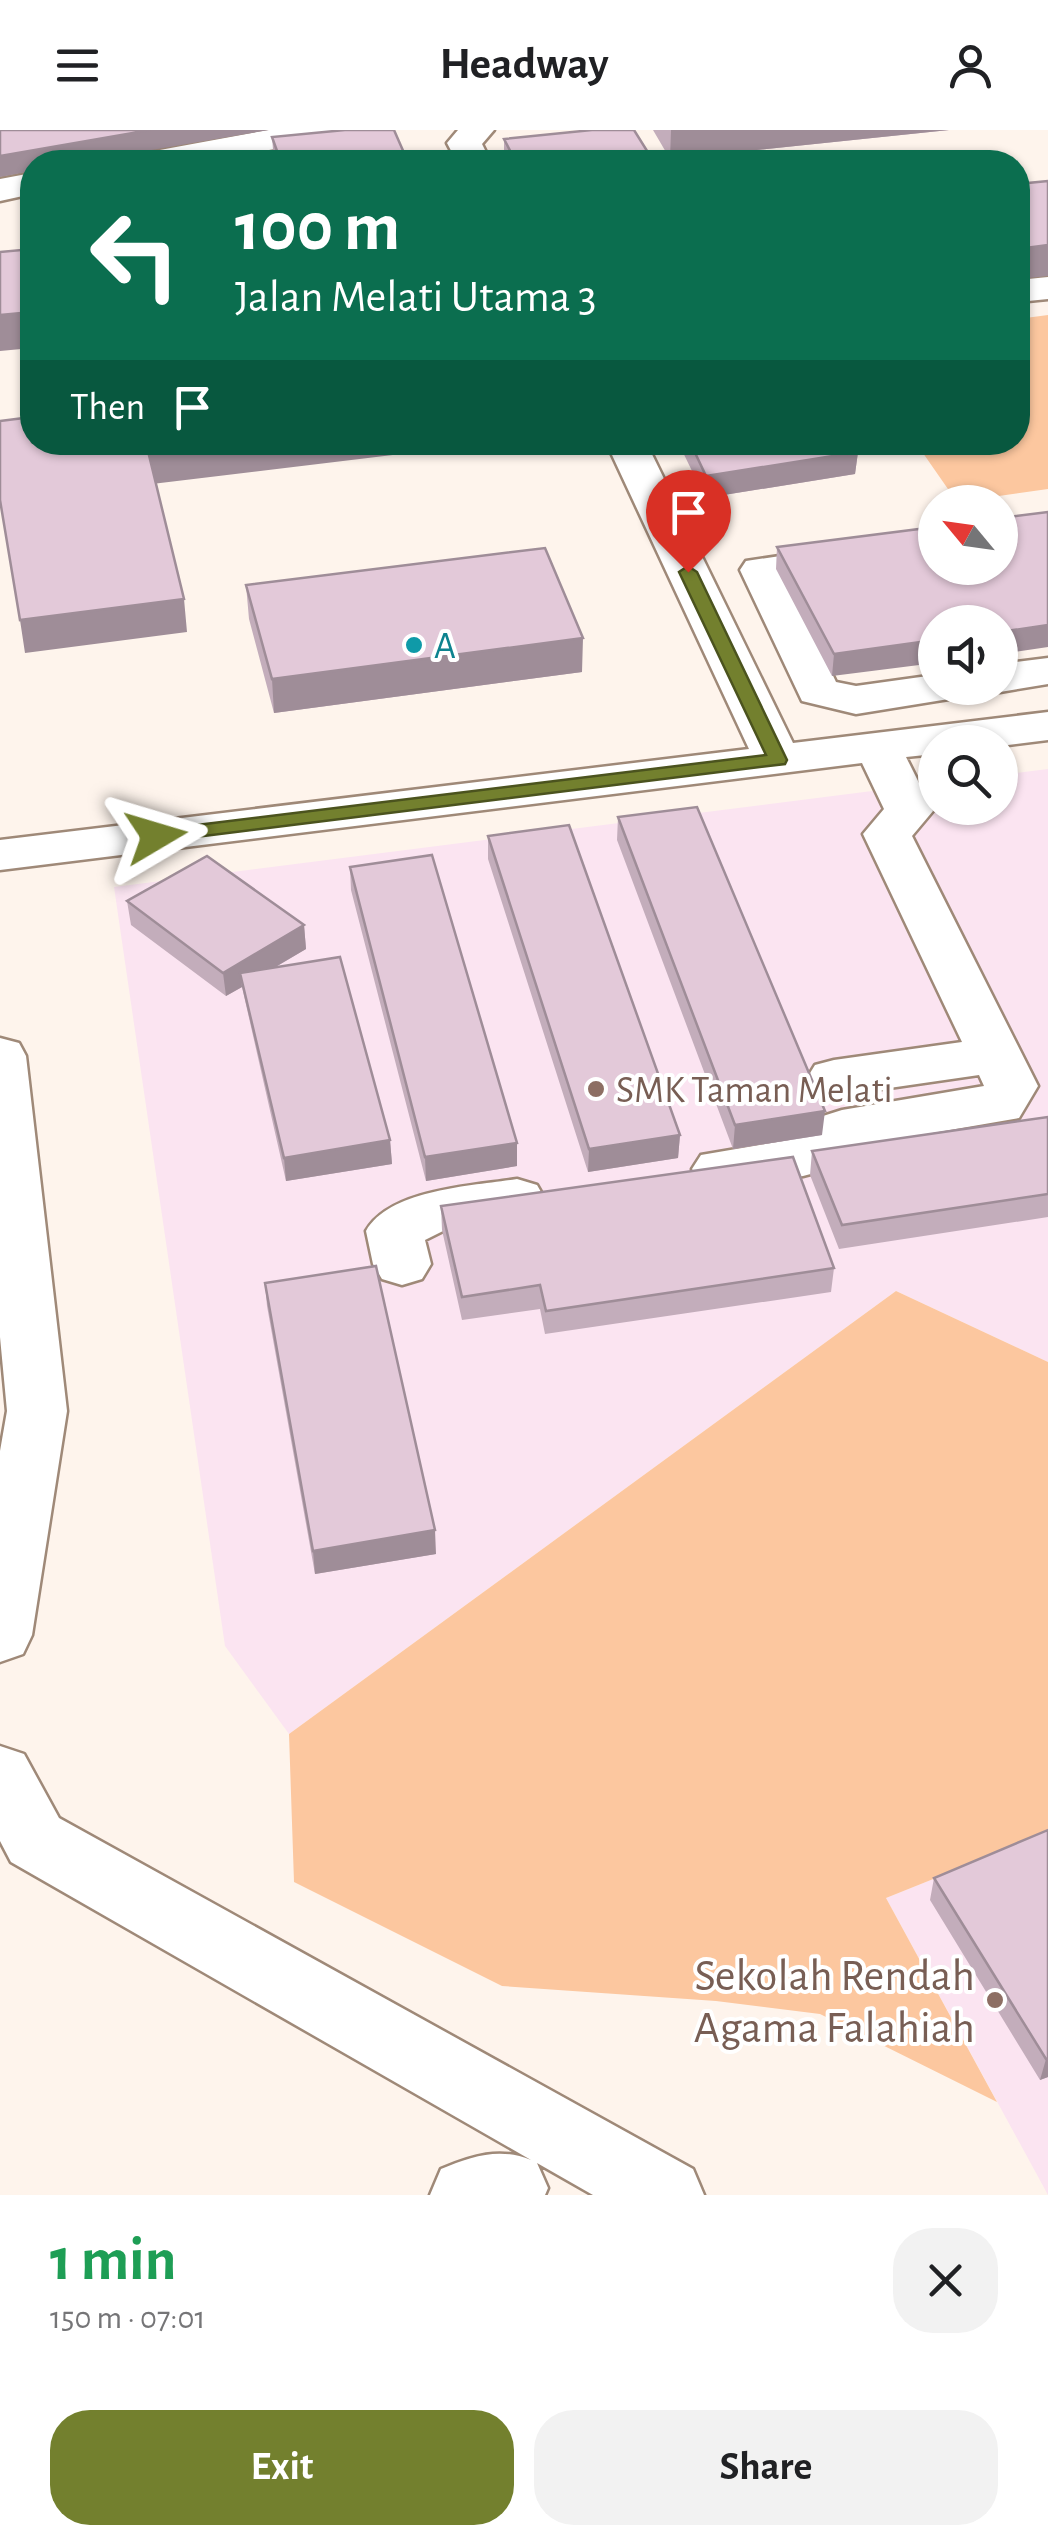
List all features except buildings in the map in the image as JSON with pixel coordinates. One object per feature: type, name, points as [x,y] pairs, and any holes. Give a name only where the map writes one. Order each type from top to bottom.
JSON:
[{"type":"street","points":[[214,150],[324,130]]},
{"type":"street","points":[[468,150],[464,143],[477,130]]},
{"type":"street","points":[[632,455],[778,760]]},
{"type":"street","points":[[688,572],[918,538]]},
{"type":"street","points":[[918,548],[761,570],[818,691],[856,700],[918,691]]},
{"type":"street","points":[[1018,675],[1048,671]]},
{"type":"street","points":[[0,855],[1048,726]]},
{"type":"street","points":[[668,1177],[803,1156],[842,1129],[1000,1105],[1011,1086],[887,834],[909,810],[878,748]]},
{"type":"street","points":[[834,1078],[995,1054]]},
{"type":"street","points":[[0,1056],[37,1411],[0,1634]]},
{"type":"street","points":[[402,1264],[394,1231],[436,1212],[571,1191]]},
{"type":"street","points":[[0,1776],[35,1840],[666,2195]]},
{"type":"shaded area","points":[[1048,315],[1048,489],[1018,493],[1018,485],[945,485],[924,455],[1030,455],[1030,317]]},
{"type":"shaded area","name":"SMK Taman Melati","points":[[1048,769],[1048,1362],[896,1291],[289,1734],[225,1646],[114,887],[918,785],[918,825],[1018,825],[1018,773]]},
{"type":"shaded area","points":[[896,1291],[1048,1362],[1048,1833],[886,1898],[997,2102],[820,2014],[716,2001],[502,1986],[294,1882],[289,1734]]},
{"type":"shaded area","name":"Sekolah Rendah Agama Falahiah","points":[[1048,1833],[1048,2195],[886,1898]]},
{"type":"place","name":"A","points":[[414,645]]},
{"type":"place","name":"SMK Taman Melati","points":[[596,1089]]},
{"type":"place","name":"Sekolah Rendah Agama Falahiah","points":[[995,2000]]},
{"type":"route","points":[[156,836],[778,760],[688,572]]}]
